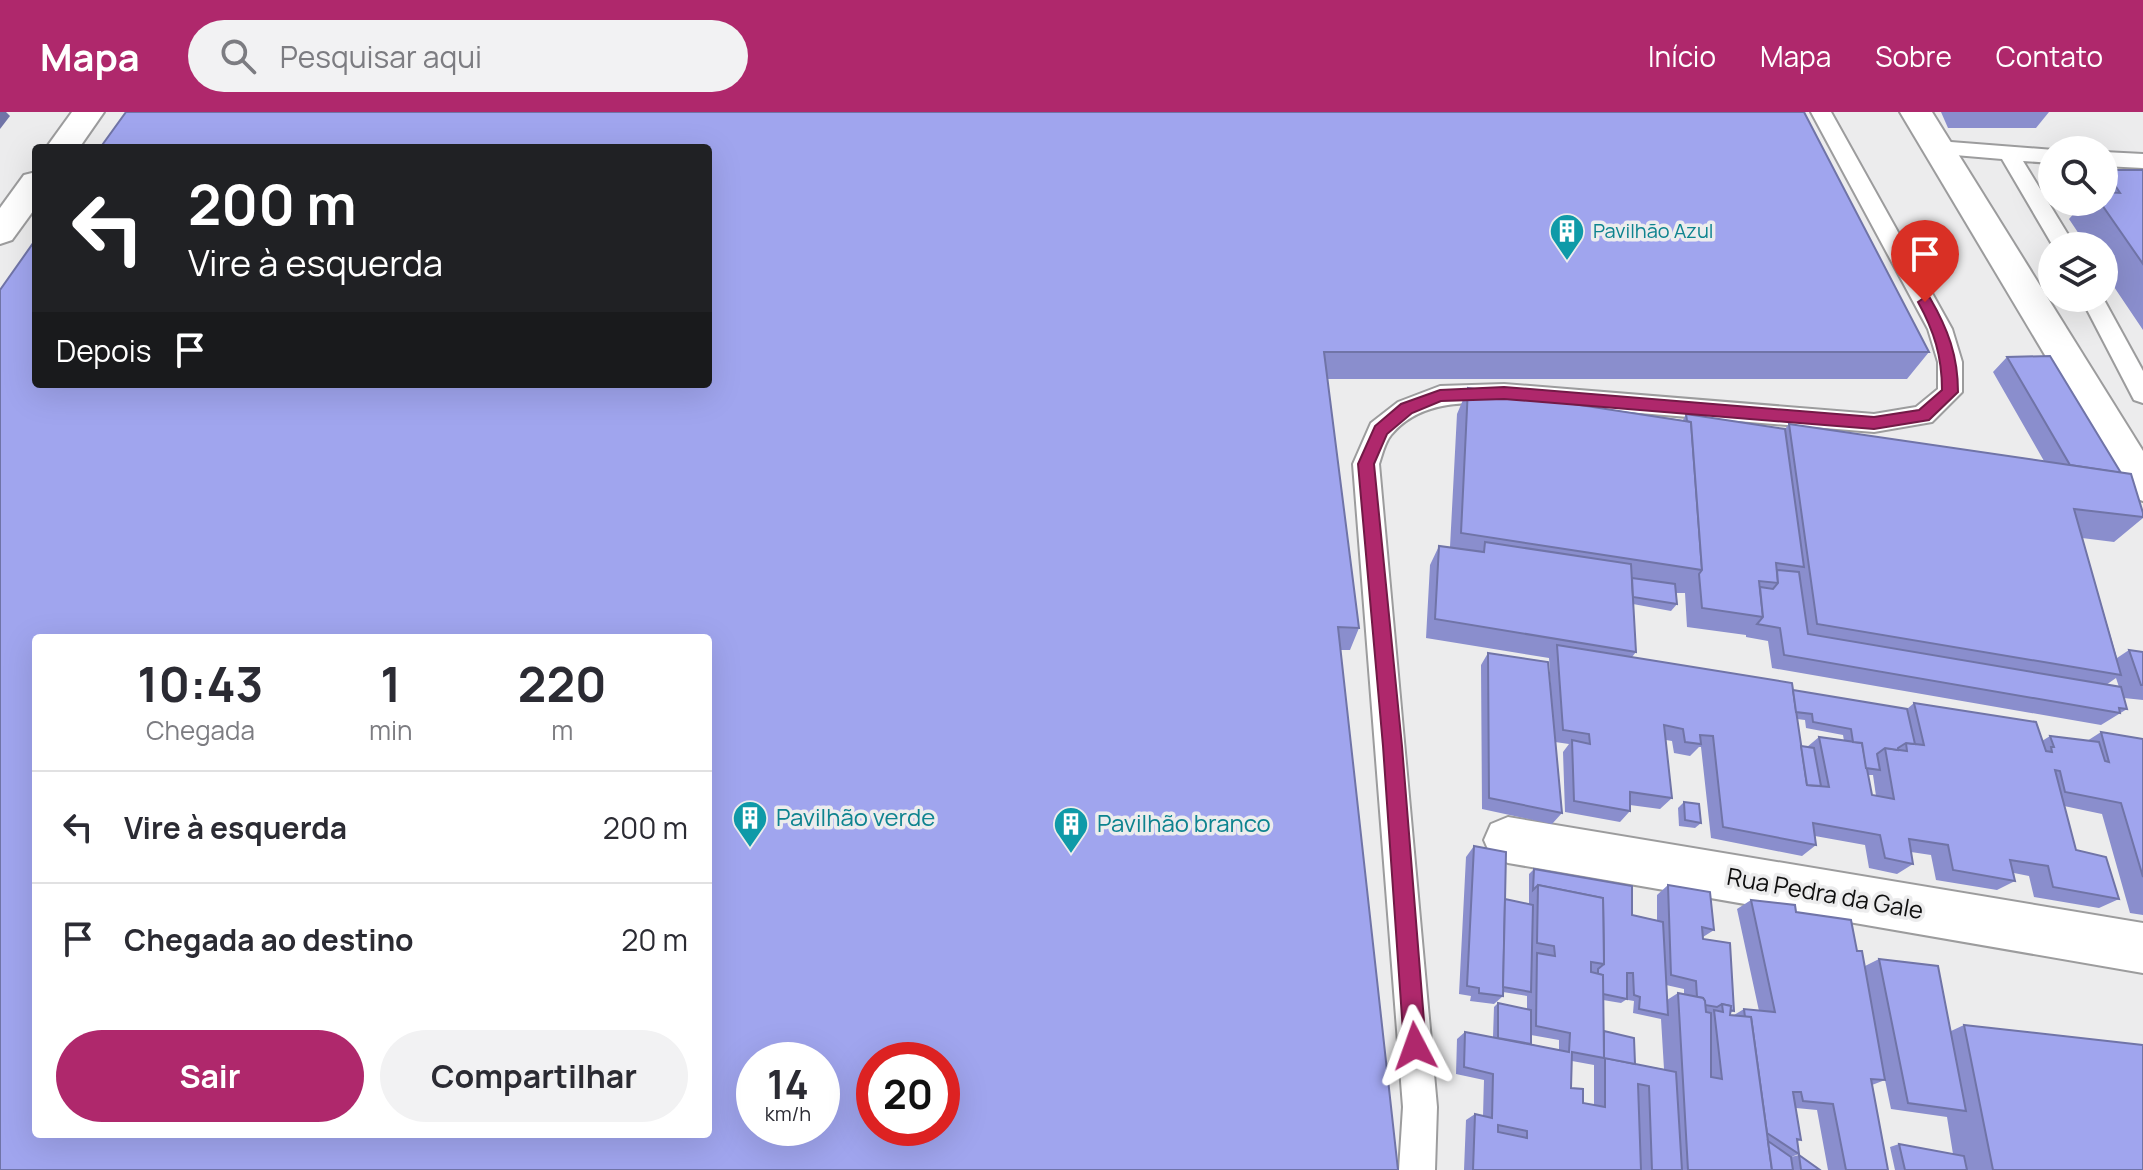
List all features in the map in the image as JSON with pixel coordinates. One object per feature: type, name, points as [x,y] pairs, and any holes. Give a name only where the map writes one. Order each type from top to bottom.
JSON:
[{"type":"street","points":[[65,144],[88,112]]},
{"type":"street","points":[[1916,112],[2143,485]]},
{"type":"street","points":[[0,232],[32,188]]},
{"type":"street","name":"Rua Pedra da Gale","points":[[1508,840],[2143,948]]},
{"type":"lane","points":[[1417,1170],[1420,1107],[1366,464],[1380,430],[1407,408],[1440,395],[1504,393],[1874,423],[1923,415],[1950,392],[1950,362],[1940,329],[1821,112]]},
{"type":"lane","points":[[1938,148],[2038,155]]},
{"type":"lane","points":[[2009,154],[2056,232]]},
{"type":"lane","points":[[2118,160],[2143,161]]},
{"type":"lane","points":[[2099,312],[2143,394]]},
{"type":"building","points":[[126,112],[1804,112],[1929,352],[1324,352],[1359,628],[1338,627],[1398,1170],[0,1170],[0,290],[32,245],[32,388],[712,388],[712,144],[103,144]]},
{"type":"building","points":[[2118,170],[2143,170],[2143,264],[2110,216],[2118,216]]},
{"type":"building","points":[[2050,356],[2121,473],[2070,465],[2007,357]]},
{"type":"building","points":[[1468,388],[1691,422],[1702,570],[1461,533]]},
{"type":"building","points":[[1686,414],[1785,429],[1804,567],[1776,563],[1778,583],[1759,581],[1763,617],[1702,608],[1691,422],[1687,421]]},
{"type":"building","points":[[1789,424],[2131,474],[2143,517],[2074,509],[2121,675],[1817,624]]},
{"type":"building","points":[[1485,542],[1631,564],[1636,652],[1435,619],[1439,546],[1484,552]]},
{"type":"building","points":[[1777,570],[1799,572],[1808,634],[2121,687],[2127,709],[2119,708],[2120,713],[1784,655],[1780,628],[1757,624],[1763,617],[1760,587],[1773,589],[1778,583]]},
{"type":"building","points":[[1632,578],[1675,584],[1677,604],[1633,597]]},
{"type":"building","points":[[1557,645],[1792,683],[1807,785],[1829,787],[1819,737],[1862,743],[1872,795],[1894,799],[1885,748],[1907,751],[1906,743],[1924,745],[1914,703],[2036,722],[2046,751],[2052,752],[2051,747],[2054,747],[2050,736],[2099,742],[2105,761],[2109,762],[2101,732],[2143,739],[2143,877],[2121,803],[2065,792],[2060,771],[2055,770],[2076,850],[2106,857],[2119,899],[2053,887],[2048,866],[2010,860],[2015,881],[1953,870],[1948,845],[1909,839],[1913,864],[1885,858],[1880,835],[1813,823],[1816,845],[1723,827],[1713,736],[1700,735],[1701,744],[1685,742],[1683,729],[1664,725],[1672,798],[1630,792],[1630,811],[1574,801],[1572,740],[1590,744],[1589,734],[1563,730]]},
{"type":"building","points":[[2129,650],[2143,652],[2143,685],[2141,685]]},
{"type":"building","points":[[1488,653],[1548,662],[1562,813],[1489,798]]},
{"type":"building","points":[[1793,690],[1907,709],[1915,744],[1906,743],[1898,750],[1885,748],[1877,754],[1880,770],[1866,768],[1862,743],[1853,742],[1851,729],[1813,722],[1812,714],[1796,712]]},
{"type":"building","points":[[1801,746],[1814,748],[1821,786],[1807,785]]},
{"type":"building","points":[[1684,802],[1699,804],[1701,823],[1685,820]]},
{"type":"building","points":[[1474,846],[1506,852],[1503,996],[1479,993],[1479,988],[1467,986]]},
{"type":"building","points":[[1534,869],[1632,886],[1632,915],[1663,922],[1668,1015],[1639,1009],[1640,997],[1634,995],[1633,973],[1627,973],[1627,999],[1603,994],[1603,975],[1598,974],[1598,969],[1604,964],[1603,898],[1538,885],[1533,890]]},
{"type":"building","points":[[1538,885],[1603,898],[1604,964],[1591,962],[1591,972],[1603,975],[1604,1058],[1572,1052],[1571,1088],[1583,1089],[1583,1103],[1605,1107],[1605,1058],[1676,1072],[1682,1170],[1652,1170],[1649,1086],[1638,1084],[1641,1170],[1473,1170],[1475,1114],[1492,1118],[1493,1074],[1464,1067],[1465,1032],[1569,1052],[1570,1033],[1536,1026],[1537,953],[1555,956],[1554,946],[1537,943]],"holes":[[[1498,1125],[1527,1131],[1527,1138],[1498,1132]]]},
{"type":"building","points":[[1668,885],[1710,892],[1714,930],[1702,927],[1703,939],[1730,943],[1734,1011],[1730,1010],[1731,1006],[1722,1004],[1717,1007],[1705,1005],[1703,998],[1697,997],[1696,981],[1671,975]]},
{"type":"building","points":[[1505,899],[1533,905],[1531,992],[1503,987]]},
{"type":"building","points":[[1751,900],[1795,905],[1796,912],[1851,920],[1857,951],[1862,951],[1885,1080],[1871,1079],[1888,1170],[1846,1170],[1833,1104],[1803,1101],[1801,1092],[1793,1092],[1801,1140],[1797,1139],[1799,1154],[1767,1133],[1751,1017],[1745,1017],[1744,1009],[1775,1012]]},
{"type":"building","points":[[1879,959],[1938,966],[1966,1111],[1908,1103]]},
{"type":"building","points":[[1678,993],[1703,998],[1706,1012],[1711,1013],[1711,1077],[1722,1079],[1714,1010],[1723,1012],[1722,1004],[1731,1006],[1730,1015],[1751,1017],[1772,1170],[1688,1170]]},
{"type":"building","points":[[1498,1003],[1531,1010],[1531,1044],[1498,1038]]},
{"type":"building","points":[[1964,1025],[2143,1045],[2143,1170],[1993,1170]]},
{"type":"building","points":[[1604,1031],[1634,1038],[1635,1064],[1604,1058]]},
{"type":"building","points":[[1768,1141],[1791,1157],[1793,1170],[1772,1170]]},
{"type":"building","points":[[1899,1144],[1964,1156],[1967,1170],[1905,1170]]},
{"type":"building","points":[[1799,1155],[1820,1170],[1801,1170]]},
{"type":"place","name":"Pavilhão Azul","points":[[1567,262]]},
{"type":"place","name":"Pavilhão verde","points":[[750,849]]},
{"type":"place","name":"Pavilhão branco","points":[[1071,855]]},
{"type":"route","points":[[1415,1046],[1366,464],[1380,430],[1407,408],[1440,395],[1504,393],[1874,423],[1923,415],[1950,392],[1950,362],[1940,329],[1925,302]]}]
